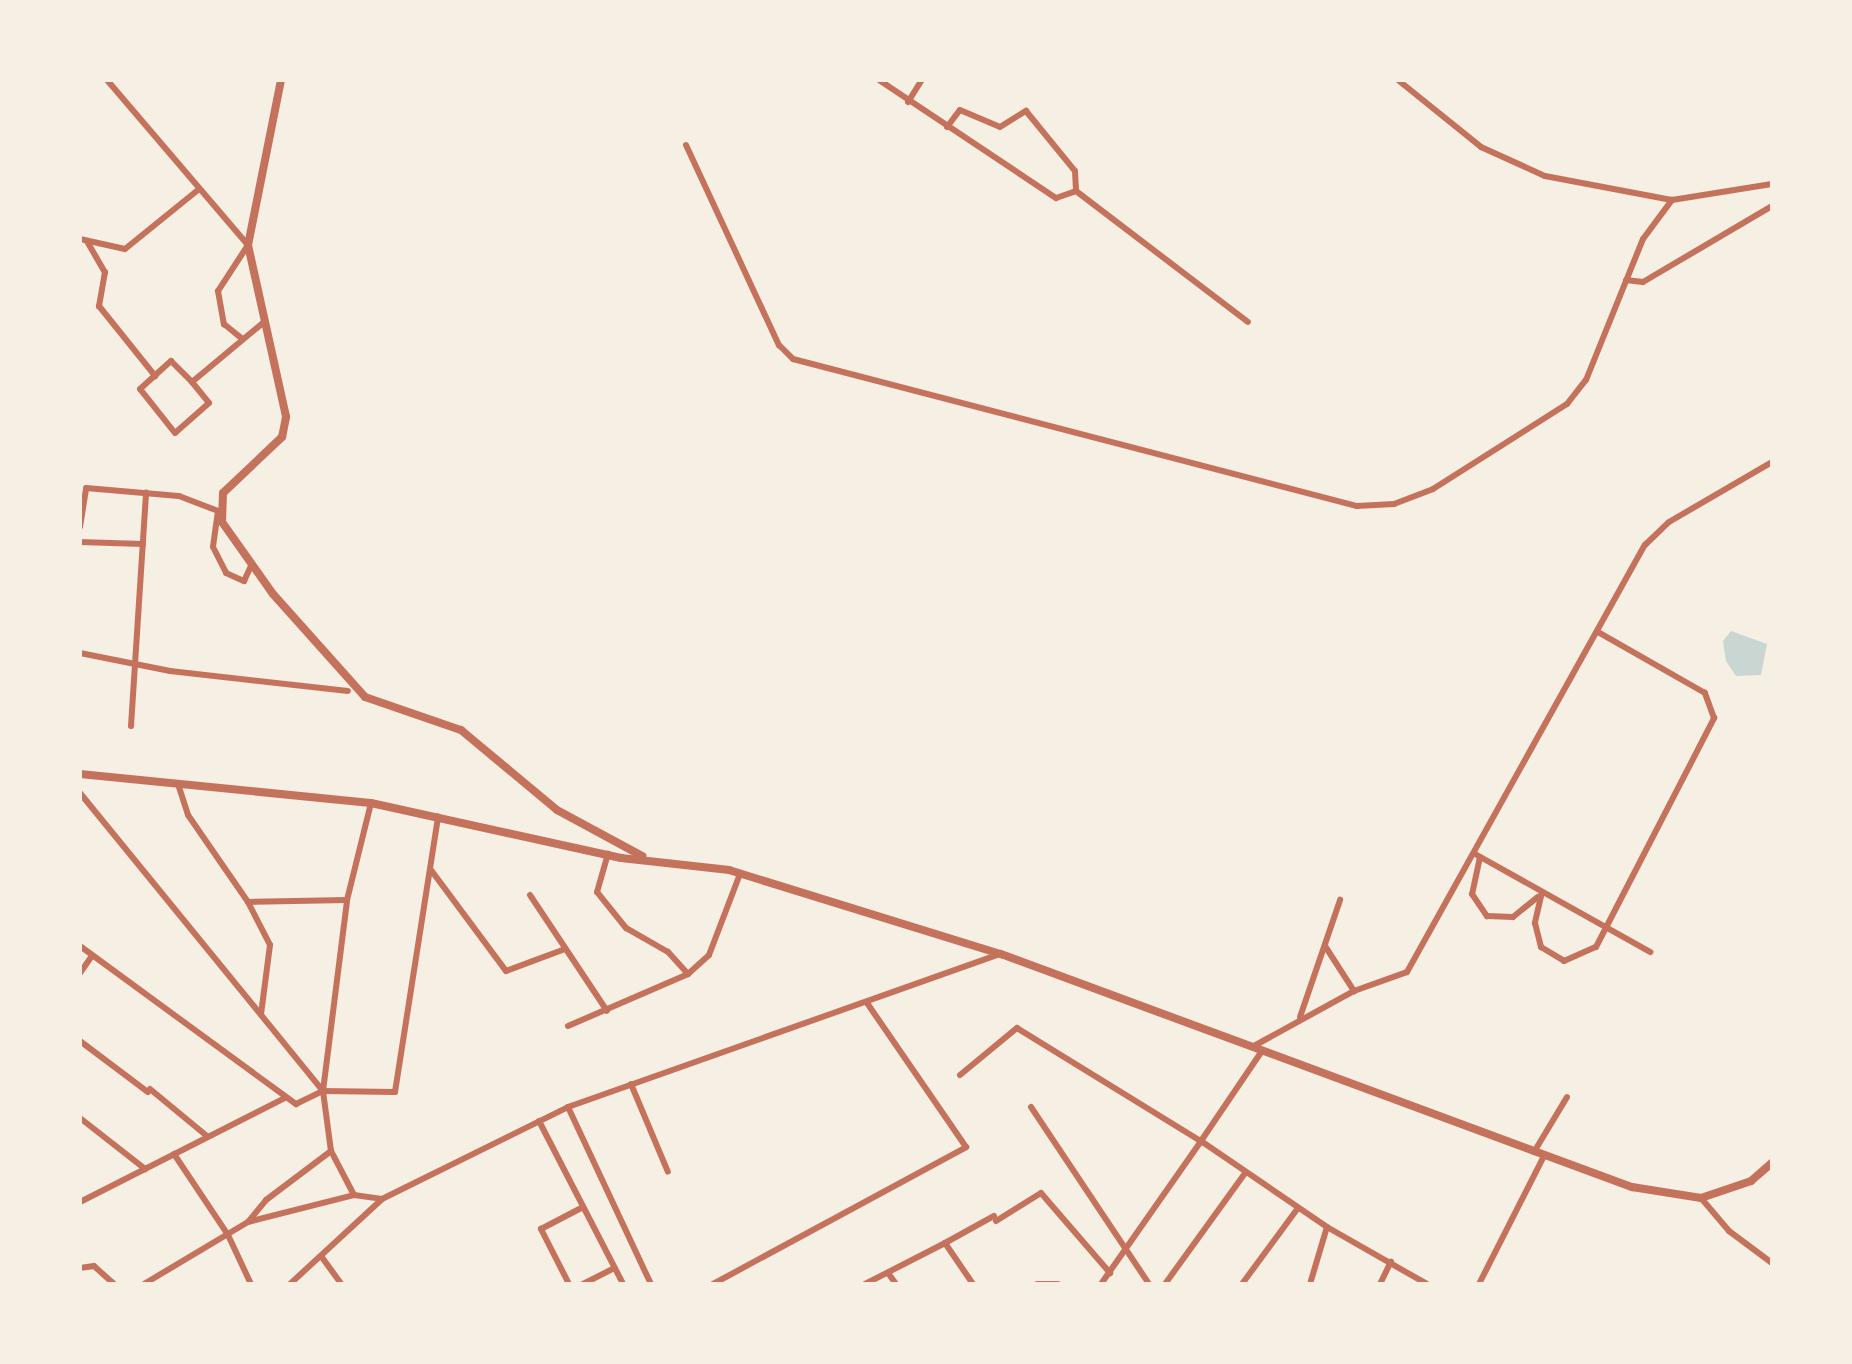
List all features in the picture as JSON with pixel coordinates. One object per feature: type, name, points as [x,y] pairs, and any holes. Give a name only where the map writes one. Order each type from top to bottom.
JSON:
[{"type":"street","points":[[107,80],[248,245],[286,417],[282,436],[223,493],[213,547],[226,574],[244,581],[260,576]]},
{"type":"street","points":[[240,338],[224,324],[218,291],[248,245],[281,80]]},
{"type":"street","points":[[879,80],[1056,198],[1076,192]]},
{"type":"street","points":[[908,102],[922,80]]},
{"type":"street","points":[[1398,80],[1481,148],[1519,166],[1672,200],[1772,184]]},
{"type":"street","points":[[947,127],[960,110],[1000,128],[1026,111],[1075,171],[1076,192]]},
{"type":"street","points":[[686,145],[779,345],[793,359],[1357,506],[1394,504],[1433,489],[1567,404],[1586,380],[1651,223],[1672,200]]},
{"type":"street","points":[[84,241],[126,250],[200,189]]},
{"type":"street","points":[[1076,192],[1248,322]]},
{"type":"street","points":[[1626,280],[1643,282],[1772,206]]},
{"type":"street","points":[[84,241],[105,272],[100,306],[154,376]]},
{"type":"street","points":[[192,382],[240,338],[264,322]]},
{"type":"street","points":[[172,361],[192,382],[209,403],[175,433],[140,389],[172,361]]},
{"type":"street","points":[[1251,1047],[1354,991],[1406,972],[1477,855],[1656,534],[1772,462]]},
{"type":"street","points":[[80,527],[83,488],[146,492],[218,511],[260,576],[364,697],[461,730],[558,810],[606,842],[646,858]]},
{"type":"street","points":[[131,726],[146,492]]},
{"type":"street","points":[[80,542],[143,544]]},
{"type":"street","points":[[244,581],[252,564]]},
{"type":"street","points":[[1542,892],[1536,923],[1548,953],[1564,961],[1588,951],[1715,711],[1705,694],[1598,632]]},
{"type":"street","points":[[80,652],[135,660],[170,671],[348,691]]},
{"type":"street","points":[[80,774],[371,803],[608,854],[740,874],[1000,954],[1632,1187],[1701,1198],[1726,1193],[1772,1164]]},
{"type":"street","points":[[178,784],[188,816],[248,902],[270,945],[260,1016]]},
{"type":"street","points":[[80,793],[323,1091]]},
{"type":"street","points":[[354,1195],[331,1151],[323,1091],[347,900],[371,803]]},
{"type":"street","points":[[80,946],[296,1104],[323,1091],[395,1092],[438,816]]},
{"type":"street","points":[[608,854],[598,892],[626,928],[668,952],[688,974]]},
{"type":"street","points":[[1477,855],[1650,952]]},
{"type":"street","points":[[1477,855],[1472,894],[1487,916],[1512,917],[1542,892]]},
{"type":"street","points":[[430,868],[506,970],[565,949]]},
{"type":"street","points":[[568,1026],[688,974],[709,955],[740,874]]},
{"type":"street","points":[[530,895],[606,1011]]},
{"type":"street","points":[[248,902],[347,900]]},
{"type":"street","points":[[1300,1018],[1340,900]]},
{"type":"street","points":[[1324,944],[1354,991]]},
{"type":"street","points":[[290,1284],[382,1200],[568,1107],[1000,954]]},
{"type":"street","points":[[80,972],[92,956]]},
{"type":"street","points":[[713,1284],[966,1147],[867,1003]]},
{"type":"street","points":[[960,1075],[1016,1028],[1201,1141],[1327,1227],[1427,1284]]},
{"type":"street","points":[[80,1040],[208,1137]]},
{"type":"street","points":[[1100,1284],[1125,1254],[1262,1051]]},
{"type":"street","points":[[631,1084],[668,1172]]},
{"type":"street","points":[[1534,1152],[1567,1096]]},
{"type":"street","points":[[80,1202],[286,1097]]},
{"type":"street","points":[[568,1107],[648,1283]]},
{"type":"street","points":[[1030,1107],[1125,1254],[1150,1284]]},
{"type":"street","points":[[80,1118],[145,1169]]},
{"type":"street","points":[[539,1121],[623,1284]]},
{"type":"street","points":[[144,1284],[248,1222],[266,1200],[331,1151]]},
{"type":"street","points":[[174,1154],[228,1235],[251,1284]]},
{"type":"street","points":[[1479,1284],[1544,1156]]},
{"type":"street","points":[[1165,1284],[1245,1174]]},
{"type":"street","points":[[866,1284],[1042,1193],[1110,1273]]},
{"type":"street","points":[[248,1222],[354,1195],[382,1200]]},
{"type":"street","points":[[1701,1198],[1729,1230],[1772,1263]]},
{"type":"street","points":[[569,1284],[541,1229],[583,1206]]},
{"type":"street","points":[[1242,1284],[1298,1208]]},
{"type":"street","points":[[1310,1284],[1327,1227]]},
{"type":"street","points":[[945,1244],[973,1284]]},
{"type":"street","points":[[321,1256],[340,1284]]},
{"type":"street","points":[[1380,1284],[1390,1261]]},
{"type":"street","points":[[80,1268],[94,1266],[114,1284]]},
{"type":"street","points":[[583,1284],[614,1268]]},
{"type":"street","points":[[888,1273],[896,1284]]},
{"type":"street","points":[[1038,1284],[1058,1284]]},
{"type":"shaded area","points":[[1731,631],[1767,644],[1761,675],[1736,676],[1726,661],[1723,641]]}]
